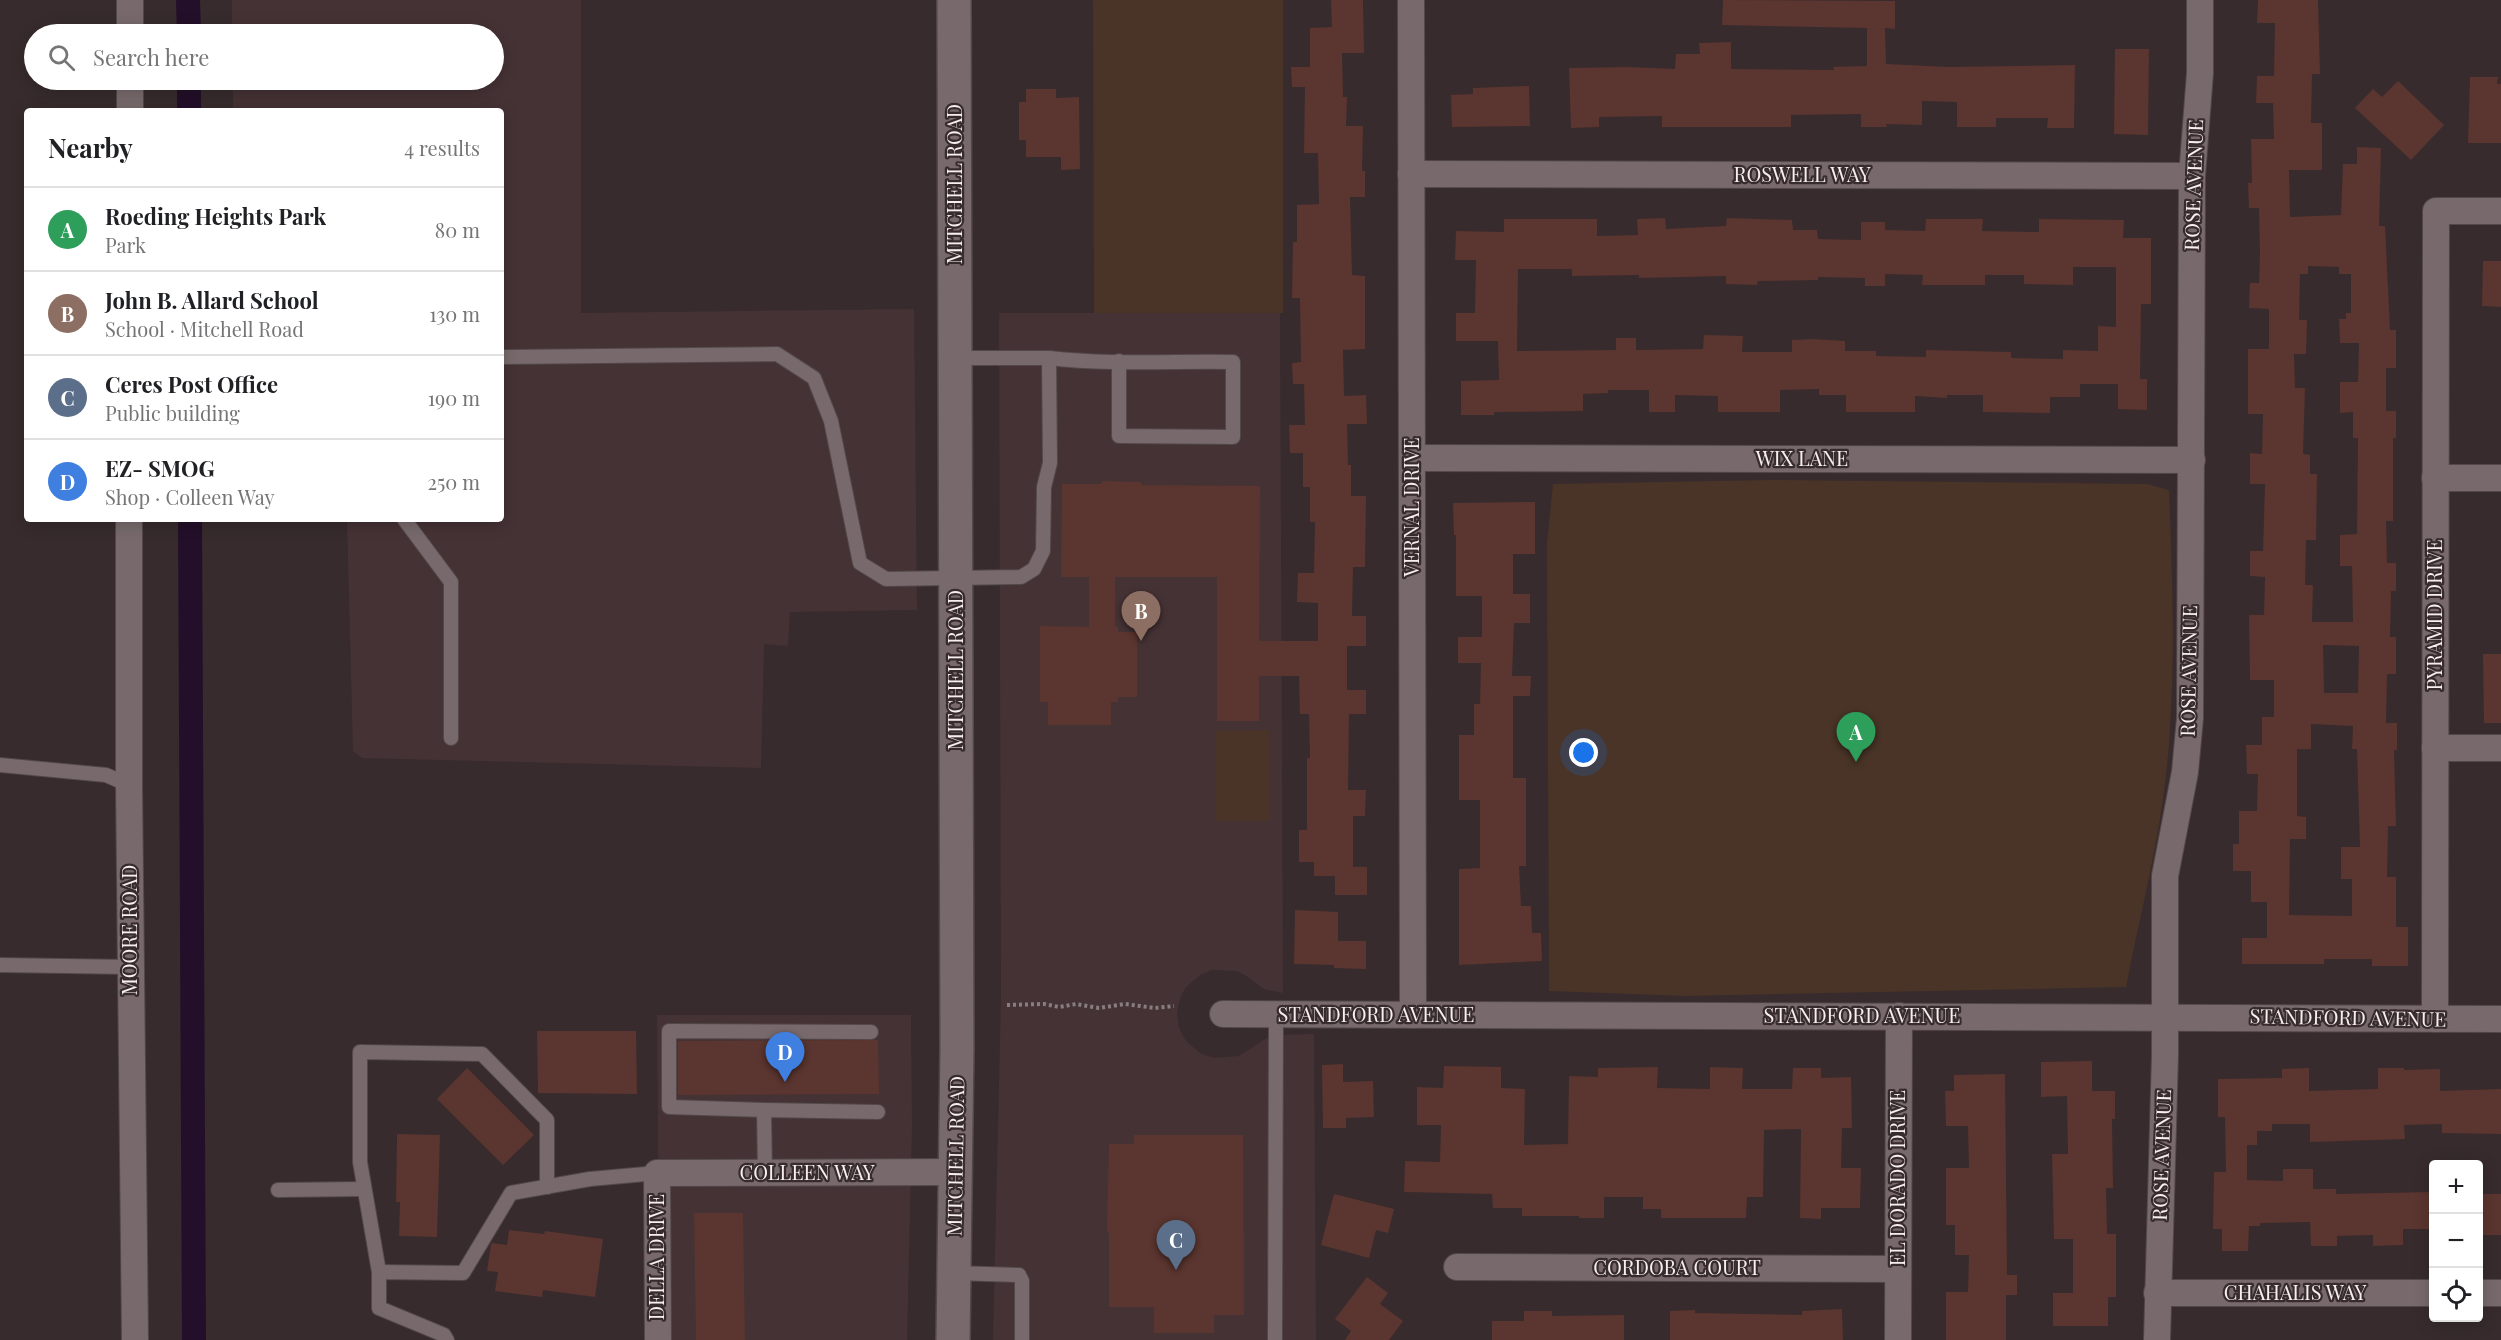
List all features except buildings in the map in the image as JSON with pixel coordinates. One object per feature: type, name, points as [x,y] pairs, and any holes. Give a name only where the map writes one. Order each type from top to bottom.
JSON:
[{"type":"street","points":[[130,0],[130,24]]},
{"type":"street","name":"MITCHELL ROAD","points":[[953,1340],[957,1172],[954,0]]},
{"type":"street","name":"VERNAL DRIVE","points":[[1411,0],[1413,1015]]},
{"type":"street","name":"ROSE AVENUE","points":[[2157,1340],[2166,1017],[2165,876],[2185,772],[2190,718],[2192,176],[2200,73],[2200,0]]},
{"type":"street","points":[[130,90],[130,108]]},
{"type":"street","name":"ROSWELL WAY","points":[[1411,174],[2192,176]]},
{"type":"street","name":"PYRAMID DRIVE","points":[[2435,1019],[2436,211],[2501,211]]},
{"type":"street","name":"WIX LANE","points":[[1412,458],[2192,460]]},
{"type":"street","points":[[2435,478],[2501,478]]},
{"type":"street","name":"MOORE ROAD","points":[[129,522],[130,967],[135,1340]]},
{"type":"street","points":[[2435,748],[2501,748]]},
{"type":"street","name":"STANDFORD AVENUE","points":[[1223,1014],[2501,1019]]},
{"type":"street","name":"EL DORADO DRIVE","points":[[1898,1340],[1899,1016]]},
{"type":"street","name":"COLLEEN WAY","points":[[657,1173],[957,1172]]},
{"type":"street","name":"DELLA DRIVE","points":[[657,1173],[658,1340]]},
{"type":"street","name":"CORDOBA COURT","points":[[1457,1267],[1898,1269]]},
{"type":"street","name":"CHAHALIS WAY","points":[[2157,1293],[2429,1293]]},
{"type":"street","points":[[2483,1293],[2501,1293]]},
{"type":"lane","points":[[504,357],[777,354],[814,378],[831,421],[860,563],[886,579],[1021,577],[1034,569],[1042,556],[1044,488],[1050,464],[1049,358]]},
{"type":"lane","points":[[956,358],[1233,362],[1233,437],[1119,436],[1119,361]]},
{"type":"lane","points":[[406,522],[452,582],[451,738]]},
{"type":"lane","points":[[0,765],[106,775],[129,785]]},
{"type":"lane","points":[[0,965],[130,967]]},
{"type":"lane","points":[[1275,1340],[1276,1014]]},
{"type":"lane","points":[[871,1032],[669,1030],[669,1107],[878,1112]]},
{"type":"lane","points":[[447,1340],[444,1335],[379,1308],[379,1272],[360,1162],[360,1052],[482,1054],[547,1120],[547,1187]]},
{"type":"lane","points":[[764,1110],[765,1173]]},
{"type":"lane","points":[[379,1272],[463,1273],[511,1193],[590,1179],[657,1173]]},
{"type":"lane","points":[[278,1190],[364,1189]]},
{"type":"lane","points":[[955,1273],[1020,1275],[1022,1281],[1022,1340]]},
{"type":"path","points":[[1008,1005],[1044,1004],[1059,1007],[1076,1004],[1099,1008],[1125,1004],[1155,1008],[1174,1006]]},
{"type":"shaded area","points":[[232,0],[581,0],[581,313],[914,309],[917,610],[790,612],[788,646],[764,644],[761,768],[362,758],[353,751],[347,522],[504,522],[504,108],[233,108],[233,90],[504,90],[504,24],[232,24]]},
{"type":"shaded area","points":[[1093,0],[1283,0],[1283,313],[1094,313]]},
{"type":"shaded area","points":[[999,313],[1280,313],[1283,993],[1264,989],[1236,971],[1212,970],[1200,975],[1186,987],[1180,998],[1177,1013],[1179,1028],[1186,1041],[1200,1053],[1214,1058],[1239,1056],[1265,1039],[1278,1035],[1314,1034],[1316,1340],[993,1340],[1001,998]]},
{"type":"shaded area","points":[[1771,480],[2147,484],[2169,490],[2173,645],[2167,761],[2155,846],[2126,987],[1685,996],[1549,991],[1547,544],[1553,484]]},
{"type":"shaded area","points":[[1269,730],[1270,821],[1215,821],[1215,731]]},
{"type":"shaded area","points":[[657,1015],[911,1015],[912,1126],[907,1340],[660,1340]]},
{"type":"waterway","points":[[188,0],[189,24]]},
{"type":"waterway","points":[[189,90],[189,108]]},
{"type":"waterway","points":[[190,522],[194,1340]]},
{"type":"place","name":"John B. Allard School","points":[[1141,641]]},
{"type":"place","name":"Roeding Heights Park","points":[[1856,762]]},
{"type":"place","name":"EZ- SMOG","points":[[785,1082]]},
{"type":"place","name":"Ceres Post Office","points":[[1176,1270]]}]
